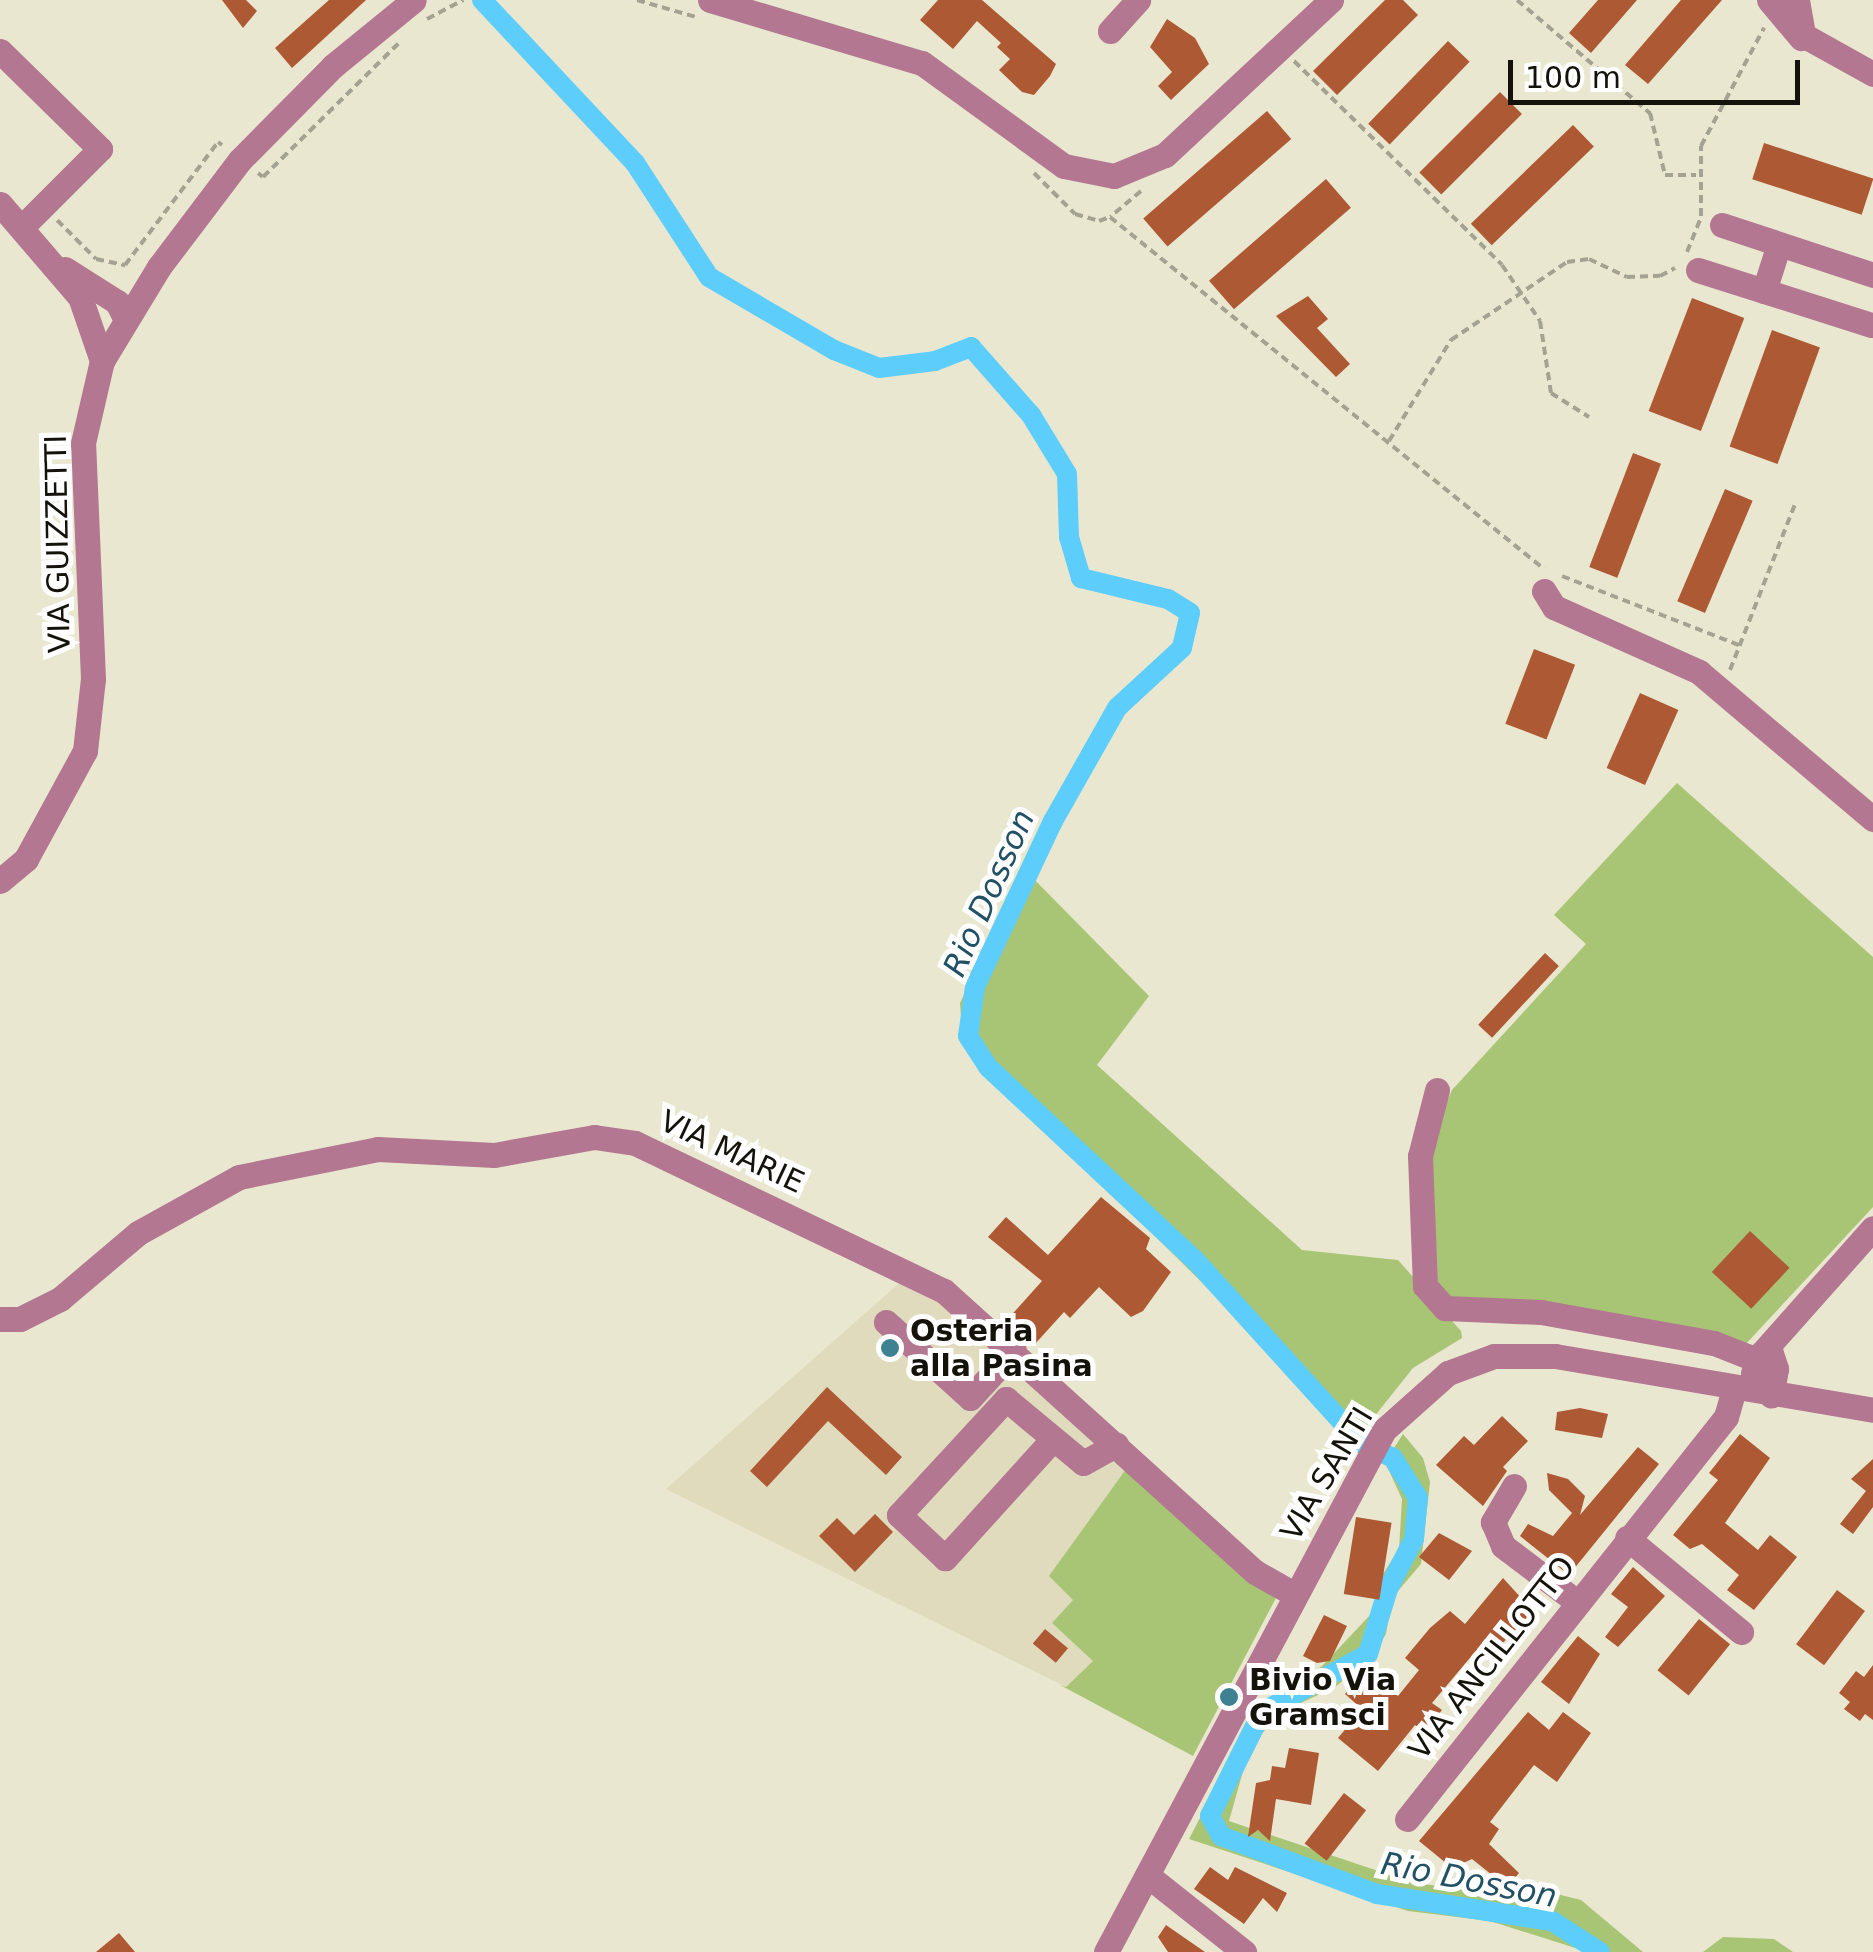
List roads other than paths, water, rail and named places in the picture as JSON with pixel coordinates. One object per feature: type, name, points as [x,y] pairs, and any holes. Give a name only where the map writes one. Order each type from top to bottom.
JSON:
[{"type":"street","points":[[1110,31],[1138,0]]},
{"type":"street","points":[[710,10],[922,63],[1064,166],[1114,176],[1138,171],[1165,155],[1289,58],[1331,0]]},
{"type":"street","points":[[1777,5],[1786,26],[1873,74]]},
{"type":"street","name":"VIA GUIZZETTI","points":[[0,881],[26,859],[85,751],[93,680],[83,443],[102,361],[125,318],[160,267],[274,123],[418,11]]},
{"type":"street","points":[[0,52],[100,149],[22,227]]},
{"type":"street","points":[[0,204],[85,291],[117,302],[125,318]]},
{"type":"street","points":[[1711,217],[1873,275]]},
{"type":"street","points":[[1764,291],[1779,244]]},
{"type":"street","points":[[85,291],[131,283],[160,267]]},
{"type":"street","points":[[1698,270],[1871,325]]},
{"type":"street","points":[[85,291],[102,361]]},
{"type":"street","points":[[1544,591],[1554,606],[1699,672],[1873,819]]},
{"type":"street","points":[[1437,1090],[1420,1156],[1425,1286],[1445,1308],[1555,1314],[1763,1354],[1776,1369],[1752,1392]]},
{"type":"street","name":"VIA MARIE","points":[[0,1318],[20,1319],[60,1299],[138,1233],[239,1177],[326,1155],[378,1149],[494,1155],[594,1137],[669,1156],[944,1291],[1014,1350],[1255,1572],[1294,1594]]},
{"type":"street","points":[[1763,1354],[1873,1228]]},
{"type":"street","points":[[886,1322],[970,1398],[1014,1350]]},
{"type":"street","name":"VIA SANTI","points":[[1106,1952],[1384,1430],[1448,1373],[1494,1356],[1555,1356],[1873,1410]]},
{"type":"street","name":"VIA ANCILLOTTO","points":[[1407,1818],[1628,1538],[1726,1417],[1752,1392]]},
{"type":"street","points":[[1053,1439],[945,1558],[898,1515],[1006,1399],[1083,1462],[1116,1445]]},
{"type":"street","points":[[1514,1486],[1494,1522],[1503,1546],[1577,1602]]},
{"type":"street","points":[[1628,1538],[1741,1632]]},
{"type":"street","points":[[1146,1875],[1244,1952]]},
{"type":"waterway","name":"Rio Dosson","points":[[482,0],[635,163],[709,277],[834,350],[879,368],[935,361],[971,347],[1031,415],[1067,474],[1069,537],[1081,578],[1168,599],[1190,613],[1182,648],[1117,708],[1053,821],[975,987],[968,1036],[989,1068],[1195,1260],[1361,1443],[1393,1458],[1418,1498],[1414,1539],[1388,1589],[1368,1654],[1262,1712],[1210,1816],[1221,1836],[1377,1894],[1552,1921],[1600,1952]]},
{"type":"place","name":"Osteria alla Pasina","points":[[890,1348]]},
{"type":"place","name":"Bivio Via Gramsci","points":[[1229,1697]]}]
